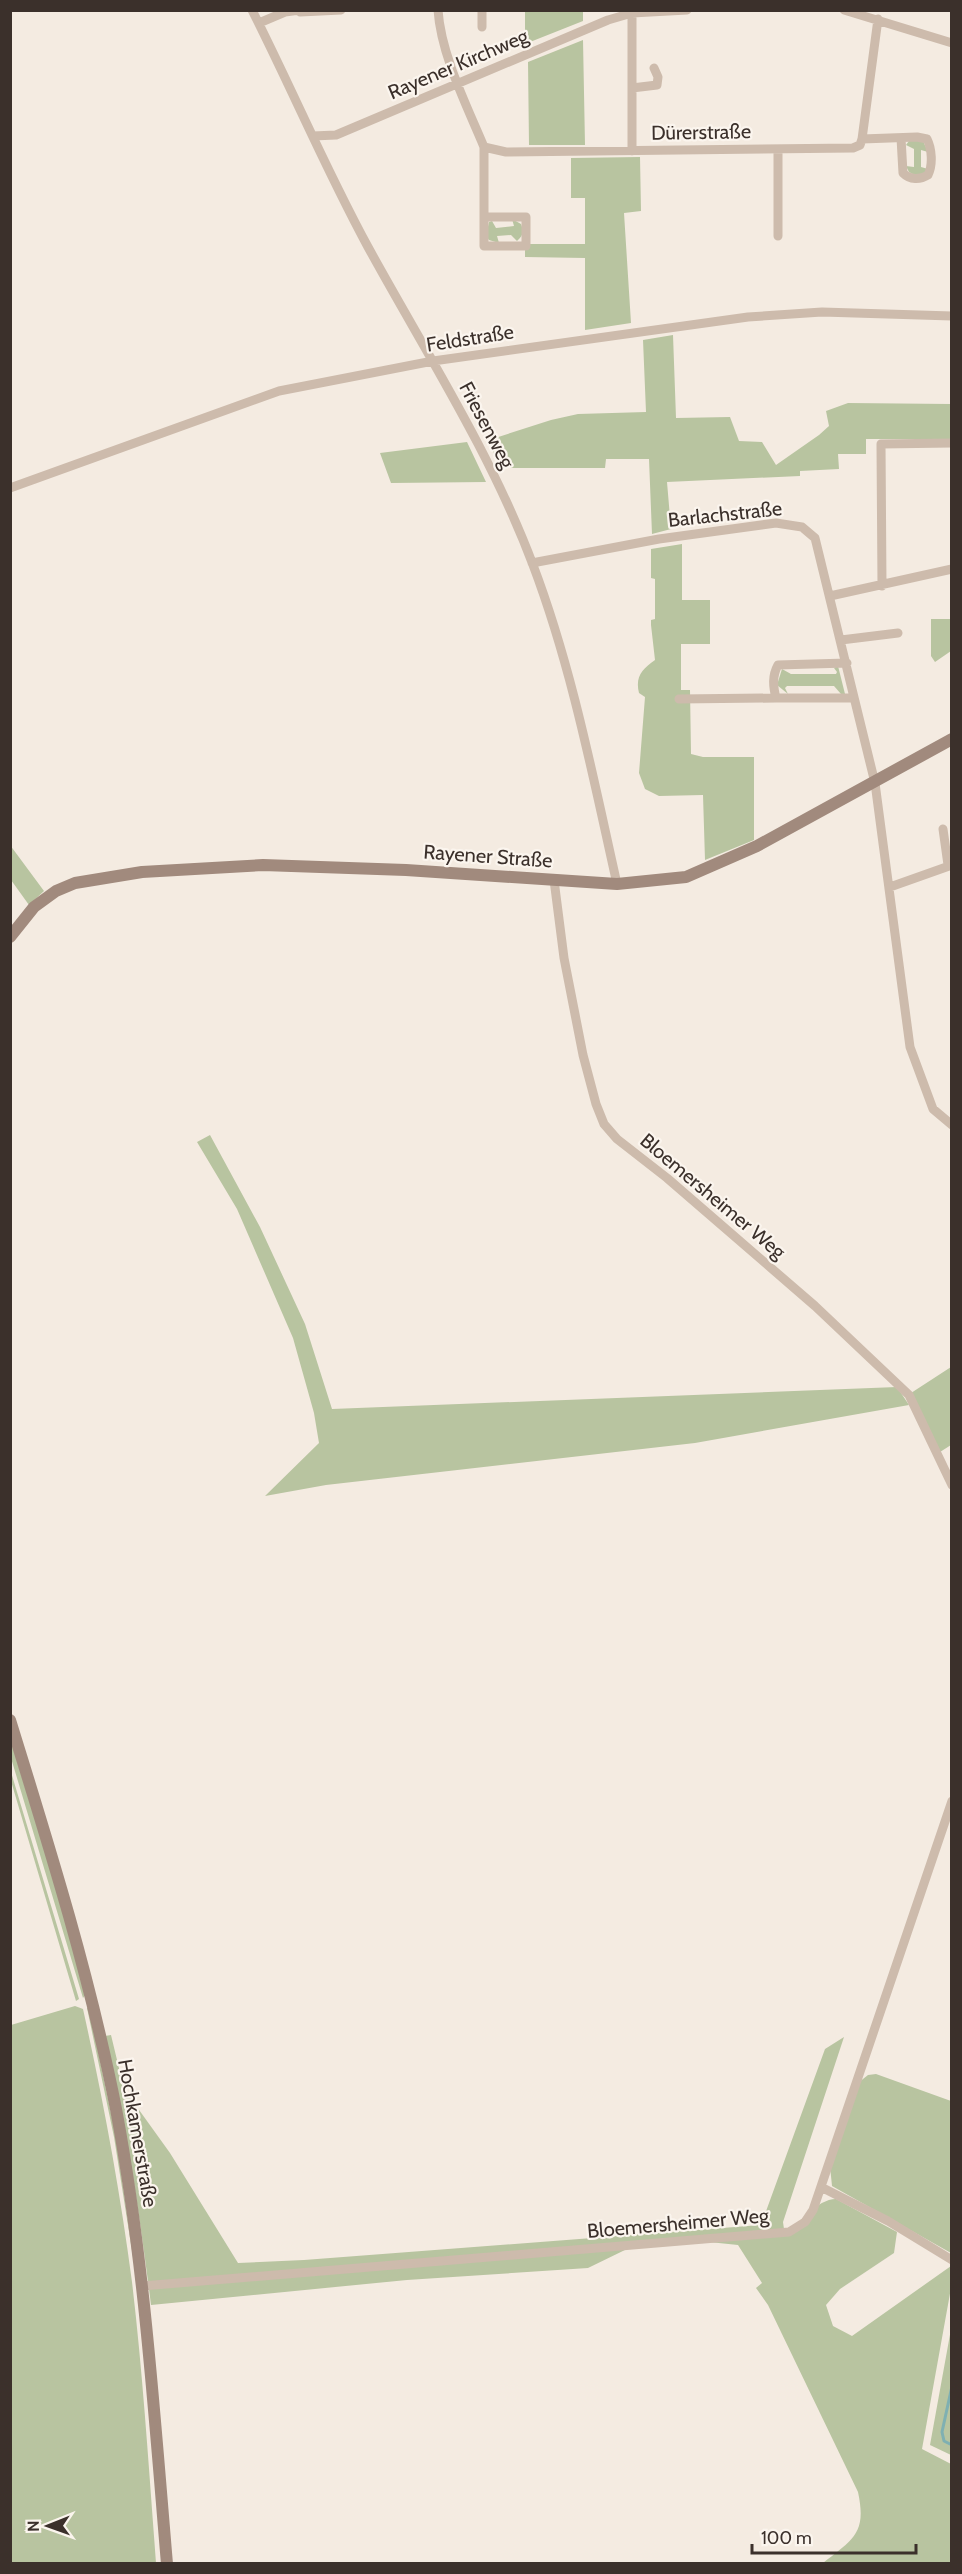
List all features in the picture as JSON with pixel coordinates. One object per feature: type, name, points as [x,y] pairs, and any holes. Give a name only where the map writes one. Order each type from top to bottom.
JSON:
[{"type":"street","name":"Friesenweg","points":[[252,10],[367,245],[433,361],[490,469],[532,563],[555,627],[579,715],[617,884]]},
{"type":"street","points":[[259,23],[285,12],[340,10]]},
{"type":"street","points":[[438,10],[441,31],[484,147],[484,217],[484,246],[525,246],[526,217],[484,217]]},
{"type":"street","points":[[482,10],[482,27]]},
{"type":"street","name":"Rayener Kirchweg","points":[[313,136],[336,135],[459,82],[632,13],[687,10]]},
{"type":"street","points":[[844,10],[951,43]]},
{"type":"street","points":[[632,13],[632,151]]},
{"type":"street","points":[[862,139],[878,19]]},
{"type":"street","points":[[632,88],[657,85],[658,77],[654,68]]},
{"type":"street","name":"Dürerstraße","points":[[484,147],[506,152],[846,149],[860,145],[862,139],[901,138],[927,139],[931,149],[931,170],[928,175],[915,179],[903,173],[901,138]]},
{"type":"street","points":[[778,148],[778,236]]},
{"type":"street","name":"Feldstraße","points":[[10,488],[279,391],[433,361],[748,317],[822,312],[951,316]]},
{"type":"street","points":[[882,586],[881,444],[951,443]]},
{"type":"street","name":"Barlachstraße","points":[[532,563],[659,539],[776,523],[802,528],[815,538],[875,783],[910,1047],[933,1109],[951,1125]]},
{"type":"street","points":[[830,596],[951,569]]},
{"type":"street","points":[[841,640],[898,633]]},
{"type":"street","points":[[776,698],[773,673],[778,665],[847,663]]},
{"type":"street","points":[[679,699],[854,698]]},
{"type":"street","name":"Rayener Straße","points":[[10,936],[34,907],[56,891],[75,883],[142,872],[263,865],[406,870],[617,884],[669,880],[705,871],[757,846],[875,783],[951,739]]},
{"type":"street","points":[[890,887],[950,865],[944,829]]},
{"type":"street","name":"Bloemersheimer Weg","points":[[554,880],[564,958],[583,1055],[596,1104],[604,1124],[617,1139],[667,1178],[815,1306],[909,1395],[951,1485]]},
{"type":"street","name":"Hochkamerstraße","points":[[10,1720],[63,1890],[95,2012],[120,2136],[142,2286],[167,2564]]},
{"type":"street","name":"Bloemersheimer Weg","points":[[142,2286],[789,2232],[805,2222],[813,2210],[951,1801]]},
{"type":"street","points":[[821,2187],[888,2221],[951,2260]]},
{"type":"green space","points":[[525,11],[583,11],[583,21],[525,44]]},
{"type":"green space","points":[[583,40],[585,145],[529,145],[528,62]]},
{"type":"green space","points":[[909,141],[923,141],[928,152],[921,150],[921,167],[928,169],[925,173],[916,176],[909,172],[906,166],[914,167],[914,149],[906,145]]},
{"type":"green space","points":[[640,157],[641,211],[624,213],[631,323],[585,330],[585,258],[525,257],[525,249],[529,244],[585,244],[585,198],[571,198],[571,158]]},
{"type":"green space","points":[[512,219],[521,224],[522,234],[517,241],[511,235],[497,236],[499,243],[489,240],[486,236],[489,222],[492,221],[496,228],[514,226]]},
{"type":"green space","points":[[673,335],[676,418],[730,417],[739,441],[762,442],[776,465],[829,426],[826,411],[848,403],[951,404],[951,439],[866,439],[866,454],[838,454],[839,469],[800,471],[800,476],[667,482],[671,529],[652,534],[649,459],[606,459],[605,468],[499,468],[489,440],[551,420],[578,414],[646,412],[643,340]]},
{"type":"green space","points":[[467,442],[486,482],[391,483],[380,453]]},
{"type":"green space","points":[[682,544],[682,600],[710,600],[710,644],[681,644],[681,690],[690,690],[691,754],[703,757],[754,757],[754,840],[705,860],[703,795],[659,796],[645,789],[639,773],[645,697],[639,693],[638,682],[643,670],[655,660],[651,620],[655,619],[655,579],[651,578],[651,549]]},
{"type":"green space","points":[[931,619],[951,619],[951,651],[935,662],[931,656]]},
{"type":"green space","points":[[838,666],[845,694],[841,694],[834,686],[787,686],[785,688],[788,694],[777,685],[782,669],[791,674],[836,674],[834,668]]},
{"type":"green space","points":[[10,845],[44,891],[29,905],[11,880]]},
{"type":"green space","points":[[210,1135],[260,1227],[305,1324],[332,1409],[897,1387],[909,1405],[695,1443],[326,1485],[265,1496],[319,1443],[314,1413],[293,1338],[237,1209],[197,1142]]},
{"type":"green space","points":[[951,1367],[951,1445],[940,1452],[911,1393]]},
{"type":"green space","points":[[10,1738],[57,1891],[85,1995],[83,1998],[11,1758]]},
{"type":"green space","points":[[11,1772],[79,1999],[76,2001],[11,1781]]},
{"type":"green space","points":[[75,2006],[83,2009],[110,2145],[132,2282],[146,2422],[156,2563],[11,2563],[11,2025]]},
{"type":"green space","points":[[87,2008],[89,2008],[116,2137],[136,2276],[114,2137]]},
{"type":"green space","points":[[111,2035],[124,2089],[170,2153],[238,2263],[761,2225],[825,2049],[844,2037],[783,2222],[785,2236],[815,2208],[829,2200],[836,2199],[897,2232],[894,2253],[840,2289],[826,2305],[833,2326],[852,2336],[951,2266],[951,2288],[922,2449],[951,2464],[951,2563],[823,2563],[850,2541],[859,2527],[861,2517],[858,2492],[768,2305],[756,2288],[762,2283],[738,2245],[709,2242],[627,2249],[588,2268],[407,2280],[151,2305],[132,2170],[105,2036]]},
{"type":"green space","points":[[876,2074],[951,2101],[951,2253],[832,2186],[830,2166],[858,2083],[868,2075]]},
{"type":"green space","points":[[951,2329],[952,2455],[930,2445]]},
{"type":"waterway","points":[[952,2386],[942,2432],[944,2441],[952,2445]]}]
